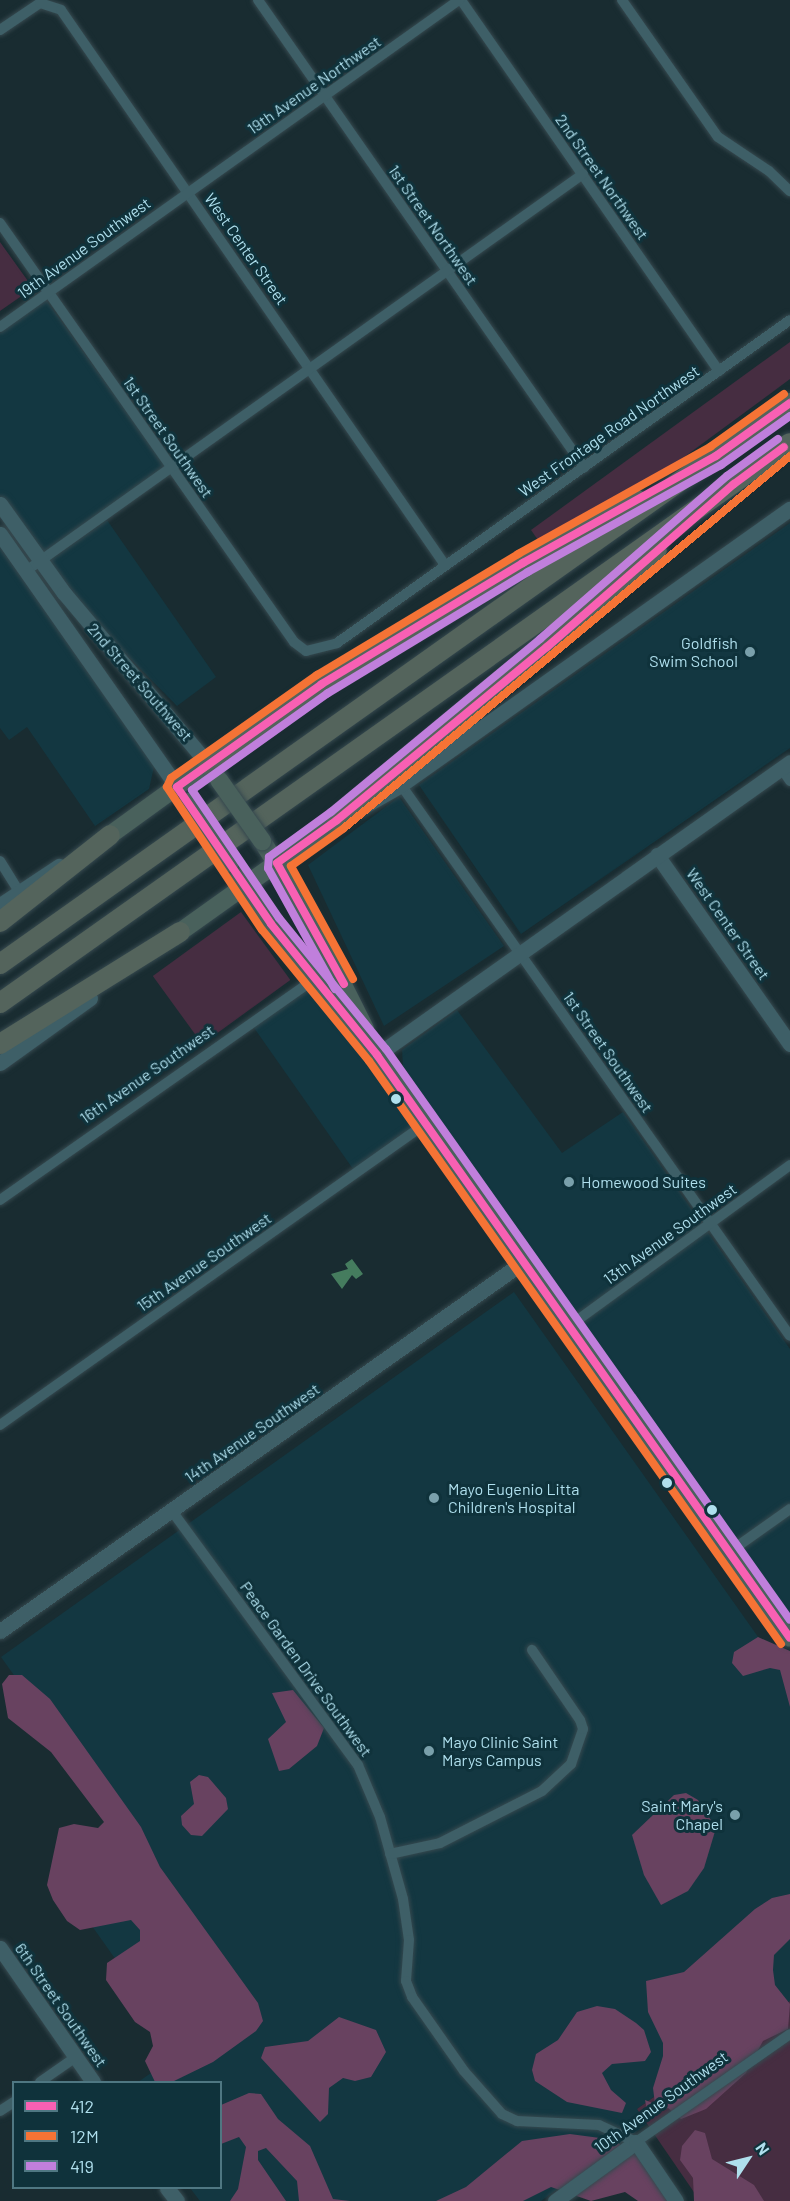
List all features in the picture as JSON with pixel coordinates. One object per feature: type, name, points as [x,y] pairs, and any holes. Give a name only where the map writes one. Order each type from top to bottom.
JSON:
[{"type":"highway","points":[[0,964],[790,403]]},
{"type":"highway","points":[[0,1003],[790,443]]},
{"type":"highway","points":[[214,772],[378,650],[716,456]]},
{"type":"highway","points":[[338,820],[547,647],[734,483]]},
{"type":"highway","points":[[0,922],[110,835]]},
{"type":"highway","points":[[0,1044],[180,932]]},
{"type":"main road","points":[[110,835],[182,795],[214,772]]},
{"type":"main road","name":"2nd Street Southwest","points":[[214,772],[277,863],[317,931],[377,1055]]},
{"type":"main road","name":"2nd Street Southwest","points":[[182,795],[245,886],[377,1055],[790,1638]]},
{"type":"main road","points":[[180,932],[338,820]]},
{"type":"street","name":"1st Street Northwest","points":[[258,0],[584,467]]},
{"type":"street","name":"19th Avenue Northwest","points":[[186,194],[460,0]]},
{"type":"street","name":"2nd Street Northwest","points":[[460,0],[719,371]]},
{"type":"street","points":[[622,0],[718,137],[769,171],[790,191]]},
{"type":"street","name":"West Center Street","points":[[0,30],[40,3],[58,8],[445,565]]},
{"type":"street","points":[[26,571],[583,174]]},
{"type":"street","name":"19th Avenue Southwest","points":[[0,327],[186,194]]},
{"type":"street","name":"1st Street Southwest","points":[[0,223],[294,642],[306,651],[322,650]]},
{"type":"street","name":"West Frontage Road Northwest","points":[[322,650],[790,320]]},
{"type":"street","name":"2nd Street Southwest","points":[[0,504],[40,561],[214,772]]},
{"type":"street","points":[[338,820],[401,785],[790,509]]},
{"type":"street","name":"2nd Street Southwest","points":[[0,534],[182,795]]},
{"type":"street","points":[[377,1055],[785,765],[790,781]]},
{"type":"street","name":"1st Street Southwest","points":[[401,785],[790,1336]]},
{"type":"street","points":[[0,905],[110,835]]},
{"type":"street","name":"West Center Street","points":[[657,855],[790,1044]]},
{"type":"street","points":[[0,861],[19,891]]},
{"type":"street","points":[[0,1063],[180,932]]},
{"type":"street","name":"16th Avenue Southwest","points":[[0,1200],[315,978]]},
{"type":"street","name":"15th Avenue Southwest","points":[[0,1425],[425,1124]]},
{"type":"street","name":"13th Avenue Southwest","points":[[568,1327],[790,1165]]},
{"type":"street","name":"14th Avenue Southwest","points":[[0,1631],[523,1262]]},
{"type":"street","points":[[728,1552],[790,1509]]},
{"type":"street","name":"Peace Garden Drive Southwest","points":[[172,1511],[355,1760],[375,1804],[408,1925],[406,1981],[412,1998],[487,2099],[517,2121],[599,2125],[636,2142]]},
{"type":"street","points":[[390,1854],[440,1843],[542,1791],[568,1768],[583,1729],[580,1720],[532,1650]]},
{"type":"street","name":"6th Street Southwest","points":[[0,1948],[92,2081]]},
{"type":"street","name":"10th Avenue Southwest","points":[[555,2201],[790,2034]]},
{"type":"street","points":[[41,2081],[76,2057]]},
{"type":"street","points":[[636,2142],[676,2201]]},
{"type":"shaded area","points":[[0,242],[33,288],[0,311]]},
{"type":"shaded area","points":[[46,300],[166,467],[43,555],[0,496],[0,333]]},
{"type":"shaded area","points":[[790,342],[790,379],[653,480],[540,543],[531,530]]},
{"type":"shaded area","points":[[107,520],[216,677],[177,706],[107,635],[49,561]]},
{"type":"shaded area","points":[[790,523],[790,748],[521,934],[419,785]]},
{"type":"shaded area","points":[[0,547],[154,767],[149,789],[95,826],[27,727],[9,740],[0,728]]},
{"type":"shaded area","points":[[399,797],[504,946],[384,1026],[308,865]]},
{"type":"shaded area","points":[[241,912],[290,980],[202,1044],[153,976]]},
{"type":"shaded area","points":[[315,984],[415,1127],[353,1170],[254,1027]]},
{"type":"shaded area","points":[[457,1010],[562,1153],[623,1112],[790,1349],[790,1621],[403,1066],[402,1050]]},
{"type":"shaded area","points":[[352,1259],[363,1274],[356,1279],[352,1275],[342,1289],[331,1274],[348,1269],[345,1264]]},
{"type":"shaded area","name":"Mayo Clinic Saint Marys Campus","points":[[514,1292],[790,1682],[790,2001],[637,2109],[647,2124],[541,2201],[200,2201],[191,2189],[222,2189],[222,2081],[139,2081],[181,2052],[51,1868],[117,1820],[1,1657]]},
{"type":"shaded area","points":[[758,1637],[790,1651],[790,1707],[780,1670],[770,1668],[743,1676],[732,1663],[734,1652]]},
{"type":"shaded area","points":[[9,1675],[22,1675],[50,1699],[141,1827],[160,1867],[258,2003],[263,2021],[256,2031],[213,2062],[174,2081],[155,2081],[145,2061],[153,2046],[150,2032],[135,2022],[106,1980],[107,1963],[140,1941],[140,1930],[131,1920],[80,1930],[67,1921],[53,1900],[47,1885],[59,1828],[74,1824],[98,1828],[104,1822],[51,1752],[8,1718],[2,1684]]},
{"type":"shaded area","points":[[293,1690],[324,1728],[317,1746],[289,1769],[279,1771],[268,1739],[286,1722],[272,1693]]},
{"type":"shaded area","points":[[199,1775],[208,1777],[226,1798],[228,1809],[202,1836],[191,1835],[182,1825],[181,1816],[194,1804],[190,1782]]},
{"type":"shaded area","points":[[686,1793],[698,1800],[716,1828],[704,1868],[688,1891],[661,1905],[644,1875],[632,1835],[674,1795]]},
{"type":"shaded area","points":[[790,1894],[790,1939],[774,1955],[773,1970],[775,1985],[790,2004],[788,2029],[763,2041],[746,2073],[706,2109],[681,2119],[668,2108],[655,2114],[647,2110],[645,2100],[655,2104],[653,2088],[663,2056],[663,2043],[648,2012],[646,1981],[684,1972],[755,1909],[772,1898]]},
{"type":"shaded area","points":[[790,2001],[790,2201],[700,2201],[637,2109]]},
{"type":"shaded area","points":[[597,2006],[615,2009],[636,2023],[644,2030],[651,2052],[645,2061],[612,2064],[602,2073],[611,2090],[626,2103],[622,2113],[567,2102],[535,2081],[532,2070],[536,2054],[558,2040],[577,2012]]},
{"type":"shaded area","points":[[339,2017],[376,2030],[386,2052],[371,2077],[355,2081],[343,2078],[329,2088],[328,2114],[320,2122],[261,2058],[265,2047],[308,2041]]},
{"type":"shaded area","points":[[249,2093],[261,2094],[278,2119],[310,2146],[333,2199],[350,2201],[299,2201],[297,2181],[266,2148],[258,2151],[258,2160],[286,2201],[230,2201],[238,2189],[246,2147],[239,2137],[222,2144],[222,2105]]},
{"type":"shaded area","points":[[695,2130],[705,2133],[712,2159],[754,2185],[764,2201],[694,2201],[693,2178],[680,2160],[682,2146]]},
{"type":"shaded area","points":[[570,2134],[615,2140],[630,2153],[654,2158],[684,2201],[638,2201],[625,2192],[591,2201],[551,2187],[523,2201],[436,2201],[466,2187],[522,2141]]},
{"type":"transit line","name":"12M","points":[[781,1644],[369,1061],[262,930],[167,787],[171,778],[317,675],[518,554],[710,447],[784,394]]},
{"type":"transit line","name":"412","points":[[790,403],[716,456],[523,563],[322,684],[177,787],[271,924],[377,1055],[790,1638]]},
{"type":"transit line","name":"419","points":[[790,416],[721,465],[528,572],[328,693],[192,790],[279,918],[386,1049],[790,1620]]},
{"type":"transit line","name":"419","points":[[335,989],[268,868],[269,857],[331,812],[540,639],[727,476],[778,439]]},
{"type":"transit line","name":"412","points":[[344,984],[277,863],[337,820],[547,647],[734,484],[784,447]]},
{"type":"transit line","name":"12M","points":[[353,979],[291,866],[344,828],[790,456]]},
{"type":"place","name":"Goldfish Swim School","points":[[750,652]]},
{"type":"place","name":"Homewood Suites","points":[[569,1182]]},
{"type":"place","name":"Mayo Eugenio Litta Children's Hospital","points":[[434,1498]]},
{"type":"place","name":"Mayo Clinic Saint Marys Campus","points":[[429,1751]]},
{"type":"place","name":"Saint Mary's Chapel","points":[[735,1815]]}]
